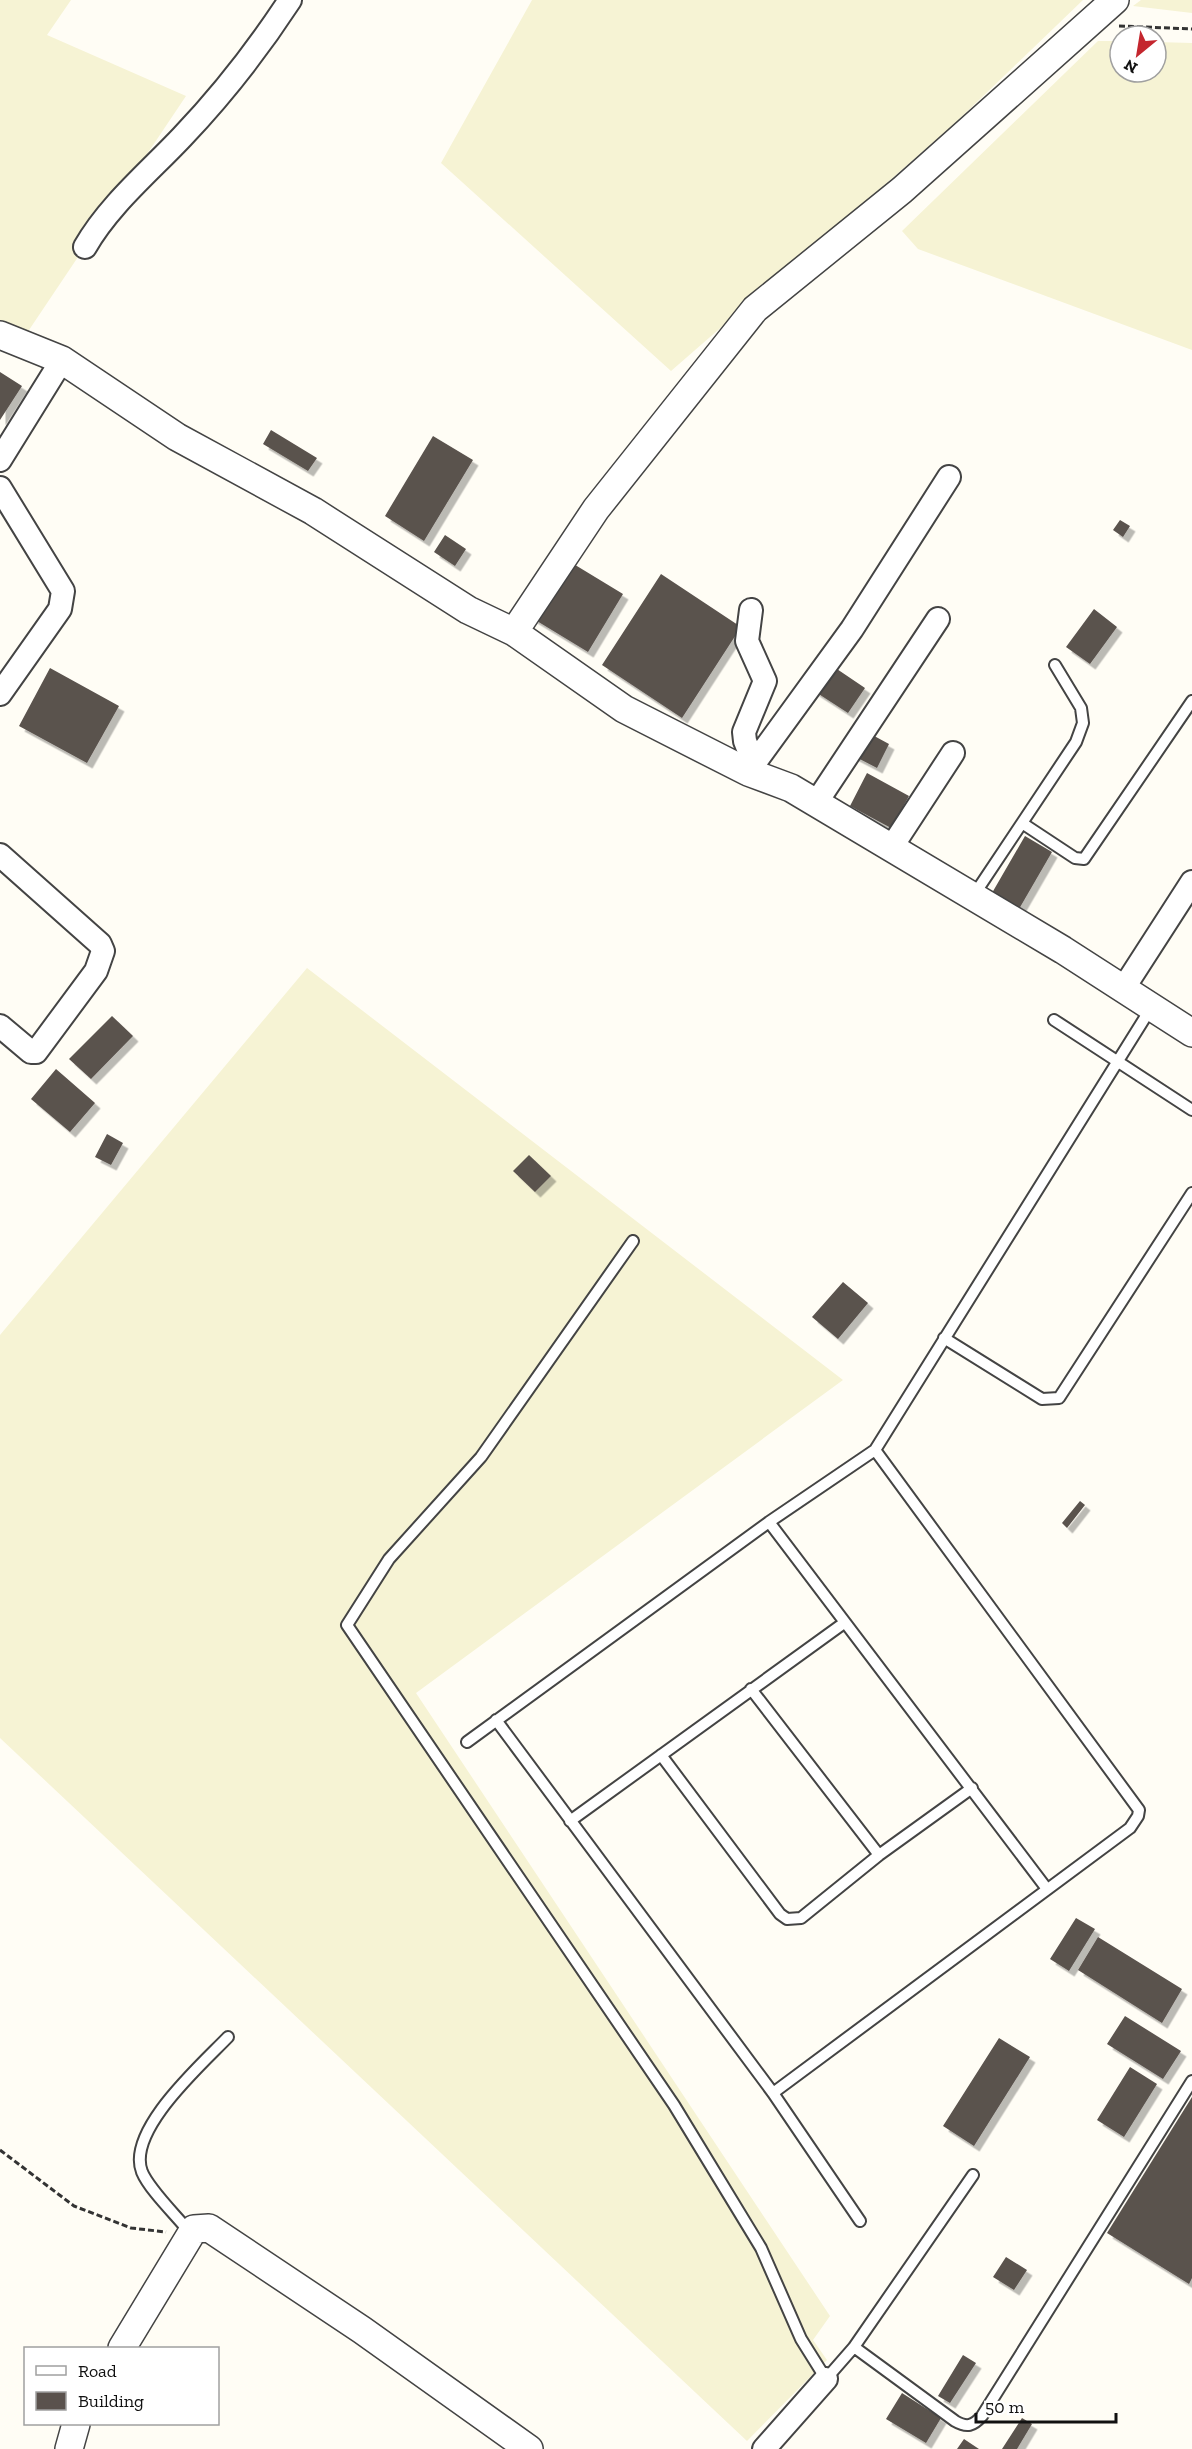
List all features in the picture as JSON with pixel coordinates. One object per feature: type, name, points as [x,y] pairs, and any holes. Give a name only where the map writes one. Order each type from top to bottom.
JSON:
[{"type":"street","points":[[85,247],[97,226],[189,130],[260,47],[290,0]]},
{"type":"street","points":[[514,632],[596,509],[755,309],[902,190],[1116,0]]},
{"type":"street","points":[[0,335],[62,360],[177,437],[313,511],[468,610],[514,632],[624,710],[791,788],[1123,989],[1192,1034]]},
{"type":"street","points":[[0,460],[62,360]]},
{"type":"street","points":[[751,768],[852,629],[949,477]]},
{"type":"street","points":[[0,488],[63,591],[60,609],[0,694]]},
{"type":"street","points":[[751,610],[747,641],[765,681],[744,732],[751,768]]},
{"type":"street","points":[[816,803],[938,619]]},
{"type":"street","points":[[891,848],[953,753]]},
{"type":"street","points":[[0,855],[100,944],[103,951],[96,971],[36,1052],[31,1052],[0,1026]]},
{"type":"street","points":[[1123,989],[1192,882]]},
{"type":"street","points":[[123,2347],[194,2229],[201,2228],[219,2233],[362,2330],[529,2449]]},
{"type":"street","points":[[764,2449],[826,2379]]},
{"type":"street","points":[[69,2449],[76,2425]]},
{"type":"lane","points":[[973,897],[1076,742],[1083,723],[1081,708],[1055,665]]},
{"type":"lane","points":[[1022,823],[1075,858],[1084,859],[1192,702]]},
{"type":"lane","points":[[467,1742],[769,1522],[875,1450],[1151,1007]]},
{"type":"lane","points":[[1054,1020],[1116,1063],[1192,1110]]},
{"type":"lane","points":[[944,1338],[1042,1399],[1059,1398],[1192,1193]]},
{"type":"lane","points":[[633,1241],[481,1457],[389,1559],[347,1625],[674,2105],[761,2248],[801,2339],[826,2379],[854,2346],[972,2175]]},
{"type":"lane","points":[[772,2093],[1130,1828],[1139,1810],[875,1450]]},
{"type":"lane","points":[[769,1522],[1047,1889]]},
{"type":"lane","points":[[570,1821],[844,1623]]},
{"type":"lane","points":[[751,1689],[879,1855]]},
{"type":"lane","points":[[496,1720],[772,2093],[860,2222]]},
{"type":"lane","points":[[661,1755],[780,1914],[787,1919],[801,1918],[879,1855],[972,1788]]},
{"type":"lane","points":[[192,2234],[143,2176],[140,2157],[149,2127],[161,2108],[228,2037]]},
{"type":"lane","points":[[854,2346],[955,2421],[966,2426],[974,2425],[982,2416],[1192,2081]]},
{"type":"path","points":[[1089,25],[1192,29]]},
{"type":"path","points":[[0,2150],[74,2206],[130,2228],[192,2234]]},
{"type":"shaded area","points":[[0,0],[71,0],[47,35],[186,96],[27,333],[0,322]]},
{"type":"shaded area","points":[[532,0],[1083,0],[952,126],[671,371],[441,163]]},
{"type":"shaded area","points":[[1141,0],[1192,0],[1192,13],[1133,6]]},
{"type":"shaded area","points":[[1098,41],[1108,41],[1108,84],[1168,84],[1168,42],[1192,43],[1192,350],[918,249],[902,231]]},
{"type":"shaded area","points":[[307,968],[843,1380],[416,1693],[830,2316],[813,2340],[827,2360],[747,2441],[0,1738],[0,1335]]},
{"type":"building","points":[[0,372],[22,386],[0,420]]},
{"type":"building","points":[[271,430],[317,458],[308,471],[263,444]]},
{"type":"building","points":[[433,436],[473,460],[424,541],[385,516]]},
{"type":"building","points":[[1120,520],[1130,526],[1123,537],[1113,530]]},
{"type":"building","points":[[445,535],[466,549],[455,566],[434,552]]},
{"type":"building","points":[[567,560],[623,594],[588,652],[532,618]]},
{"type":"building","points":[[661,574],[741,627],[682,718],[602,665]]},
{"type":"building","points":[[1094,609],[1117,627],[1090,664],[1066,647]]},
{"type":"building","points":[[831,665],[865,688],[848,713],[814,691]]},
{"type":"building","points":[[50,668],[119,706],[87,763],[19,726]]},
{"type":"building","points":[[865,731],[889,744],[877,768],[852,755]]},
{"type":"building","points":[[867,773],[909,796],[891,828],[850,806]]},
{"type":"building","points":[[1025,836],[1052,852],[1019,909],[992,893]]},
{"type":"building","points":[[112,1016],[133,1036],[91,1079],[69,1059]]},
{"type":"building","points":[[56,1069],[95,1103],[70,1132],[31,1099]]},
{"type":"building","points":[[107,1134],[123,1143],[111,1165],[95,1157]]},
{"type":"building","points":[[529,1155],[551,1176],[535,1192],[513,1171]]},
{"type":"building","points":[[843,1282],[868,1303],[838,1339],[812,1317]]},
{"type":"building","points":[[1080,1501],[1085,1505],[1067,1528],[1062,1523]]},
{"type":"building","points":[[1076,1918],[1095,1929],[1069,1971],[1050,1959]]},
{"type":"building","points":[[1098,1937],[1182,1989],[1162,2023],[1078,1970]]},
{"type":"building","points":[[1125,2016],[1181,2051],[1163,2079],[1107,2044]]},
{"type":"building","points":[[999,2038],[1030,2057],[974,2146],[943,2126]]},
{"type":"building","points":[[1130,2067],[1157,2084],[1124,2137],[1097,2120]]},
{"type":"building","points":[[1192,2097],[1192,2278],[1189,2284],[1107,2233]]},
{"type":"building","points":[[1006,2257],[1027,2270],[1014,2290],[993,2277]]},
{"type":"building","points":[[963,2355],[976,2363],[950,2403],[938,2396]]},
{"type":"building","points":[[902,2393],[941,2418],[926,2443],[886,2419]]},
{"type":"building","points":[[1022,2418],[1032,2424],[1017,2449],[1002,2449]]},
{"type":"building","points":[[964,2439],[979,2449],[957,2449]]}]
